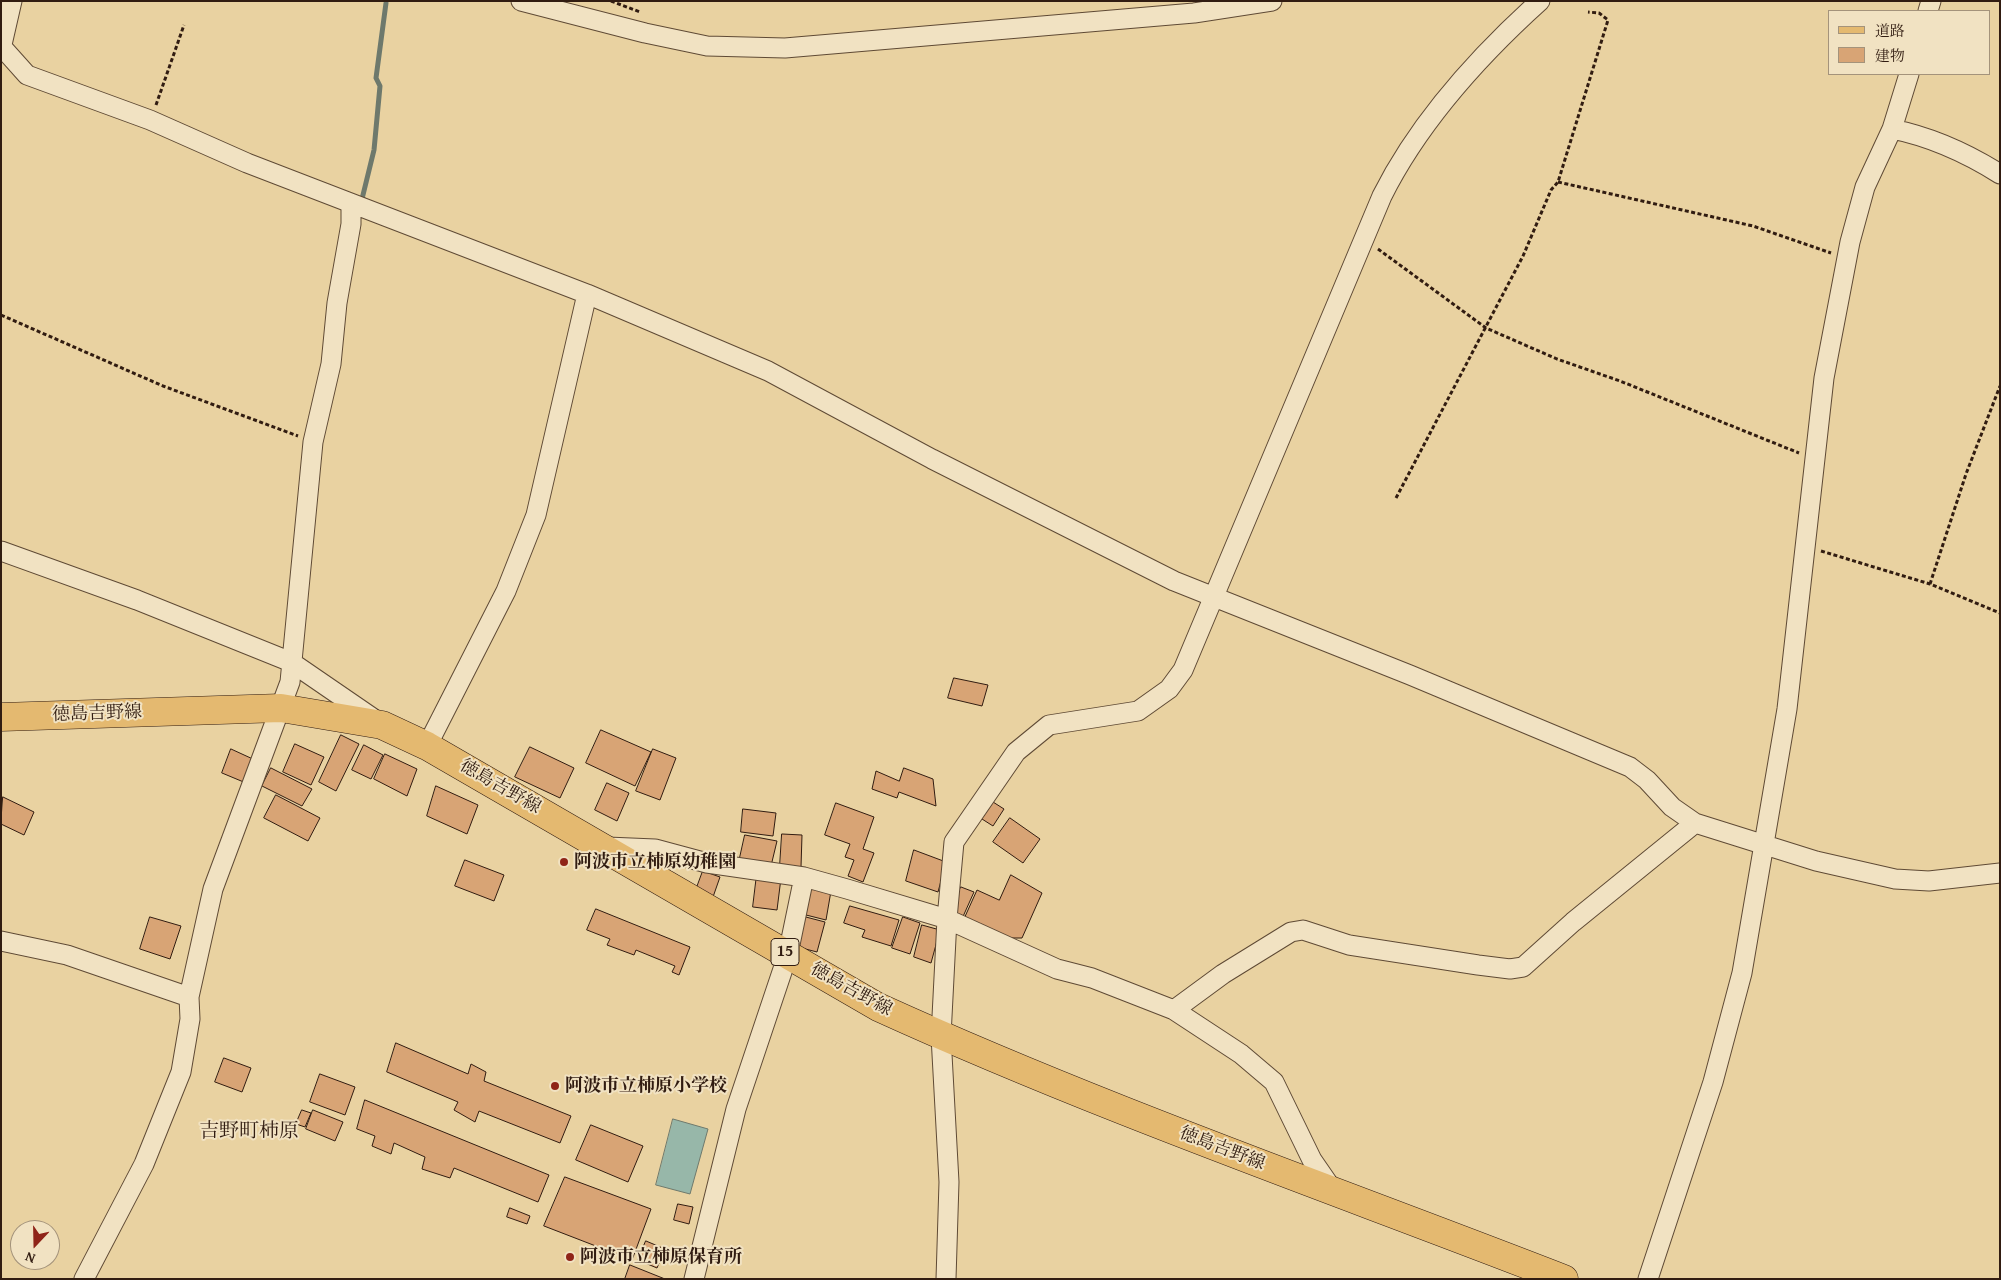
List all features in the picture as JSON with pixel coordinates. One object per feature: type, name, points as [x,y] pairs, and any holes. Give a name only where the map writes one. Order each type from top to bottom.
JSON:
[{"type":"main road","name":"徳島吉野線","points":[[1,717],[281,708],[382,725],[427,746],[606,847],[878,1007],[942,1036],[1241,1157],[1332,1189],[1564,1279]]},
{"type":"street","points":[[12,1],[1,47],[27,75],[150,120],[247,163],[586,294],[768,370],[1062,526],[1174,581],[1630,767],[1646,780],[1672,807],[1695,823],[1816,861],[1895,879],[1930,881],[2000,873]]},
{"type":"street","points":[[521,1],[645,33],[707,46],[785,48],[1194,13],[1272,1]]},
{"type":"street","points":[[946,1279],[949,1182],[942,1036],[947,919],[954,842],[1016,752],[1049,725],[1138,710],[1168,689],[1183,670],[1364,238],[1397,166],[1473,67],[1496,41],[1540,1]]},
{"type":"street","points":[[1648,1279],[1713,1082],[1742,973],[1787,709],[1824,378],[1847,258],[1866,187],[1892,128],[1909,75]]},
{"type":"street","points":[[1892,128],[1924,136],[1967,153],[2000,174]]},
{"type":"street","points":[[84,1279],[144,1164],[181,1072],[190,1019],[189,997],[212,889],[290,682],[313,442],[331,364],[337,303],[352,224],[351,204]]},
{"type":"street","points":[[427,746],[506,591],[536,515],[586,294]]},
{"type":"street","points":[[1,551],[137,600],[291,662],[382,725]]},
{"type":"street","points":[[1174,1010],[1223,974],[1291,932],[1303,930],[1349,945],[1478,965],[1510,968],[1523,967],[1573,922],[1695,823]]},
{"type":"street","points":[[606,847],[655,849],[707,863],[804,877],[947,919],[1056,969],[1092,978],[1174,1010],[1241,1054],[1274,1082],[1312,1160],[1332,1189]]},
{"type":"street","points":[[694,1279],[736,1109],[788,954],[804,877]]},
{"type":"street","points":[[1,940],[68,956],[189,997]]},
{"type":"path","points":[[1396,498],[1523,256],[1551,190],[1558,182],[1608,20],[1599,14],[1588,12]]},
{"type":"path","points":[[150,120],[184,25]]},
{"type":"path","points":[[1558,182],[1753,226],[1847,258]]},
{"type":"path","points":[[1364,238],[1486,328],[1557,359],[1620,381],[1814,459]]},
{"type":"path","points":[[1,315],[163,386],[313,442]]},
{"type":"path","points":[[1930,584],[1966,474],[2000,386]]},
{"type":"path","points":[[1804,546],[1930,584],[2000,613]]},
{"type":"shaded area","points":[[673,1119],[708,1129],[690,1194],[656,1185]]},
{"type":"building","points":[[954,678],[988,685],[982,706],[948,698]]},
{"type":"building","points":[[601,730],[651,752],[635,786],[586,763]]},
{"type":"building","points":[[341,735],[359,744],[336,791],[319,782]]},
{"type":"building","points":[[295,744],[324,757],[311,785],[283,772]]},
{"type":"building","points":[[364,745],[383,755],[371,779],[352,770]]},
{"type":"building","points":[[530,747],[574,768],[560,798],[515,777]]},
{"type":"building","points":[[231,749],[255,760],[246,783],[222,773]]},
{"type":"building","points":[[653,749],[676,758],[660,800],[636,791]]},
{"type":"building","points":[[385,754],[417,769],[407,796],[374,779]]},
{"type":"building","points":[[271,768],[312,789],[302,806],[262,786]]},
{"type":"building","points":[[904,768],[933,779],[936,806],[899,792],[897,798],[872,789],[876,771],[899,781]]},
{"type":"building","points":[[607,783],[629,793],[617,821],[595,810]]},
{"type":"building","points":[[436,786],[478,805],[467,834],[427,816]]},
{"type":"building","points":[[276,795],[320,818],[308,841],[264,818]]},
{"type":"building","points":[[3,797],[34,812],[24,835],[1,824]]},
{"type":"building","points":[[993,802],[1004,809],[993,826],[982,819]]},
{"type":"building","points":[[836,803],[874,817],[863,849],[874,853],[863,882],[848,876],[854,860],[845,857],[850,844],[825,835]]},
{"type":"building","points":[[743,809],[776,813],[773,836],[741,832]]},
{"type":"building","points":[[1010,818],[1040,839],[1023,863],[993,842]]},
{"type":"building","points":[[782,834],[802,835],[801,867],[780,866]]},
{"type":"building","points":[[745,835],[777,841],[771,866],[739,862]]},
{"type":"building","points":[[914,850],[946,862],[938,892],[906,881]]},
{"type":"building","points":[[465,860],[504,875],[494,901],[455,886]]},
{"type":"building","points":[[703,871],[720,877],[713,897],[696,890]]},
{"type":"building","points":[[757,874],[781,878],[777,910],[753,907]]},
{"type":"building","points":[[1011,875],[1042,893],[1022,938],[1012,938],[1012,942],[963,921],[977,890],[999,900]]},
{"type":"building","points":[[808,885],[831,891],[826,920],[802,914]]},
{"type":"building","points":[[961,887],[974,892],[961,921],[948,916]]},
{"type":"building","points":[[850,906],[899,920],[891,946],[862,937],[865,930],[844,923]]},
{"type":"building","points":[[596,909],[690,947],[679,975],[672,972],[675,966],[636,950],[634,955],[607,945],[610,939],[587,930]]},
{"type":"building","points":[[802,916],[825,922],[817,952],[794,946]]},
{"type":"building","points":[[150,917],[181,926],[170,959],[140,949]]},
{"type":"building","points":[[903,917],[920,923],[910,954],[892,948]]},
{"type":"building","points":[[922,925],[940,930],[931,963],[914,957]]},
{"type":"building","points":[[396,1043],[468,1074],[471,1064],[486,1072],[484,1081],[571,1116],[560,1143],[479,1111],[475,1122],[454,1110],[458,1102],[387,1072]]},
{"type":"building","points":[[224,1058],[251,1068],[242,1092],[215,1082]]},
{"type":"building","points":[[320,1074],[355,1087],[345,1115],[310,1102]]},
{"type":"building","points":[[365,1100],[549,1175],[538,1202],[454,1168],[450,1178],[422,1169],[425,1157],[394,1143],[391,1154],[372,1146],[375,1136],[357,1129]]},
{"type":"building","points":[[302,1110],[311,1113],[305,1127],[296,1124]]},
{"type":"building","points":[[313,1110],[343,1122],[335,1141],[306,1129]]},
{"type":"building","points":[[591,1125],[643,1146],[628,1182],[576,1160]]},
{"type":"building","points":[[565,1177],[651,1209],[632,1260],[544,1226]]},
{"type":"building","points":[[678,1204],[693,1207],[689,1224],[674,1220]]},
{"type":"building","points":[[510,1208],[530,1216],[527,1224],[507,1217]]},
{"type":"building","points":[[646,1241],[665,1249],[657,1268],[638,1260]]},
{"type":"building","points":[[630,1265],[665,1279],[625,1279]]},
{"type":"waterway","points":[[365,200],[362,199],[374,150],[380,86],[376,78],[386,3]]},
{"type":"place","name":"阿波市立柿原幼稚園","points":[[564,862]]},
{"type":"place","name":"阿波市立柿原小学校","points":[[555,1086]]},
{"type":"place","name":"阿波市立柿原保育所","points":[[570,1257]]},
{"type":"district","name":"吉野町柿原","points":[[249,1132]]}]
